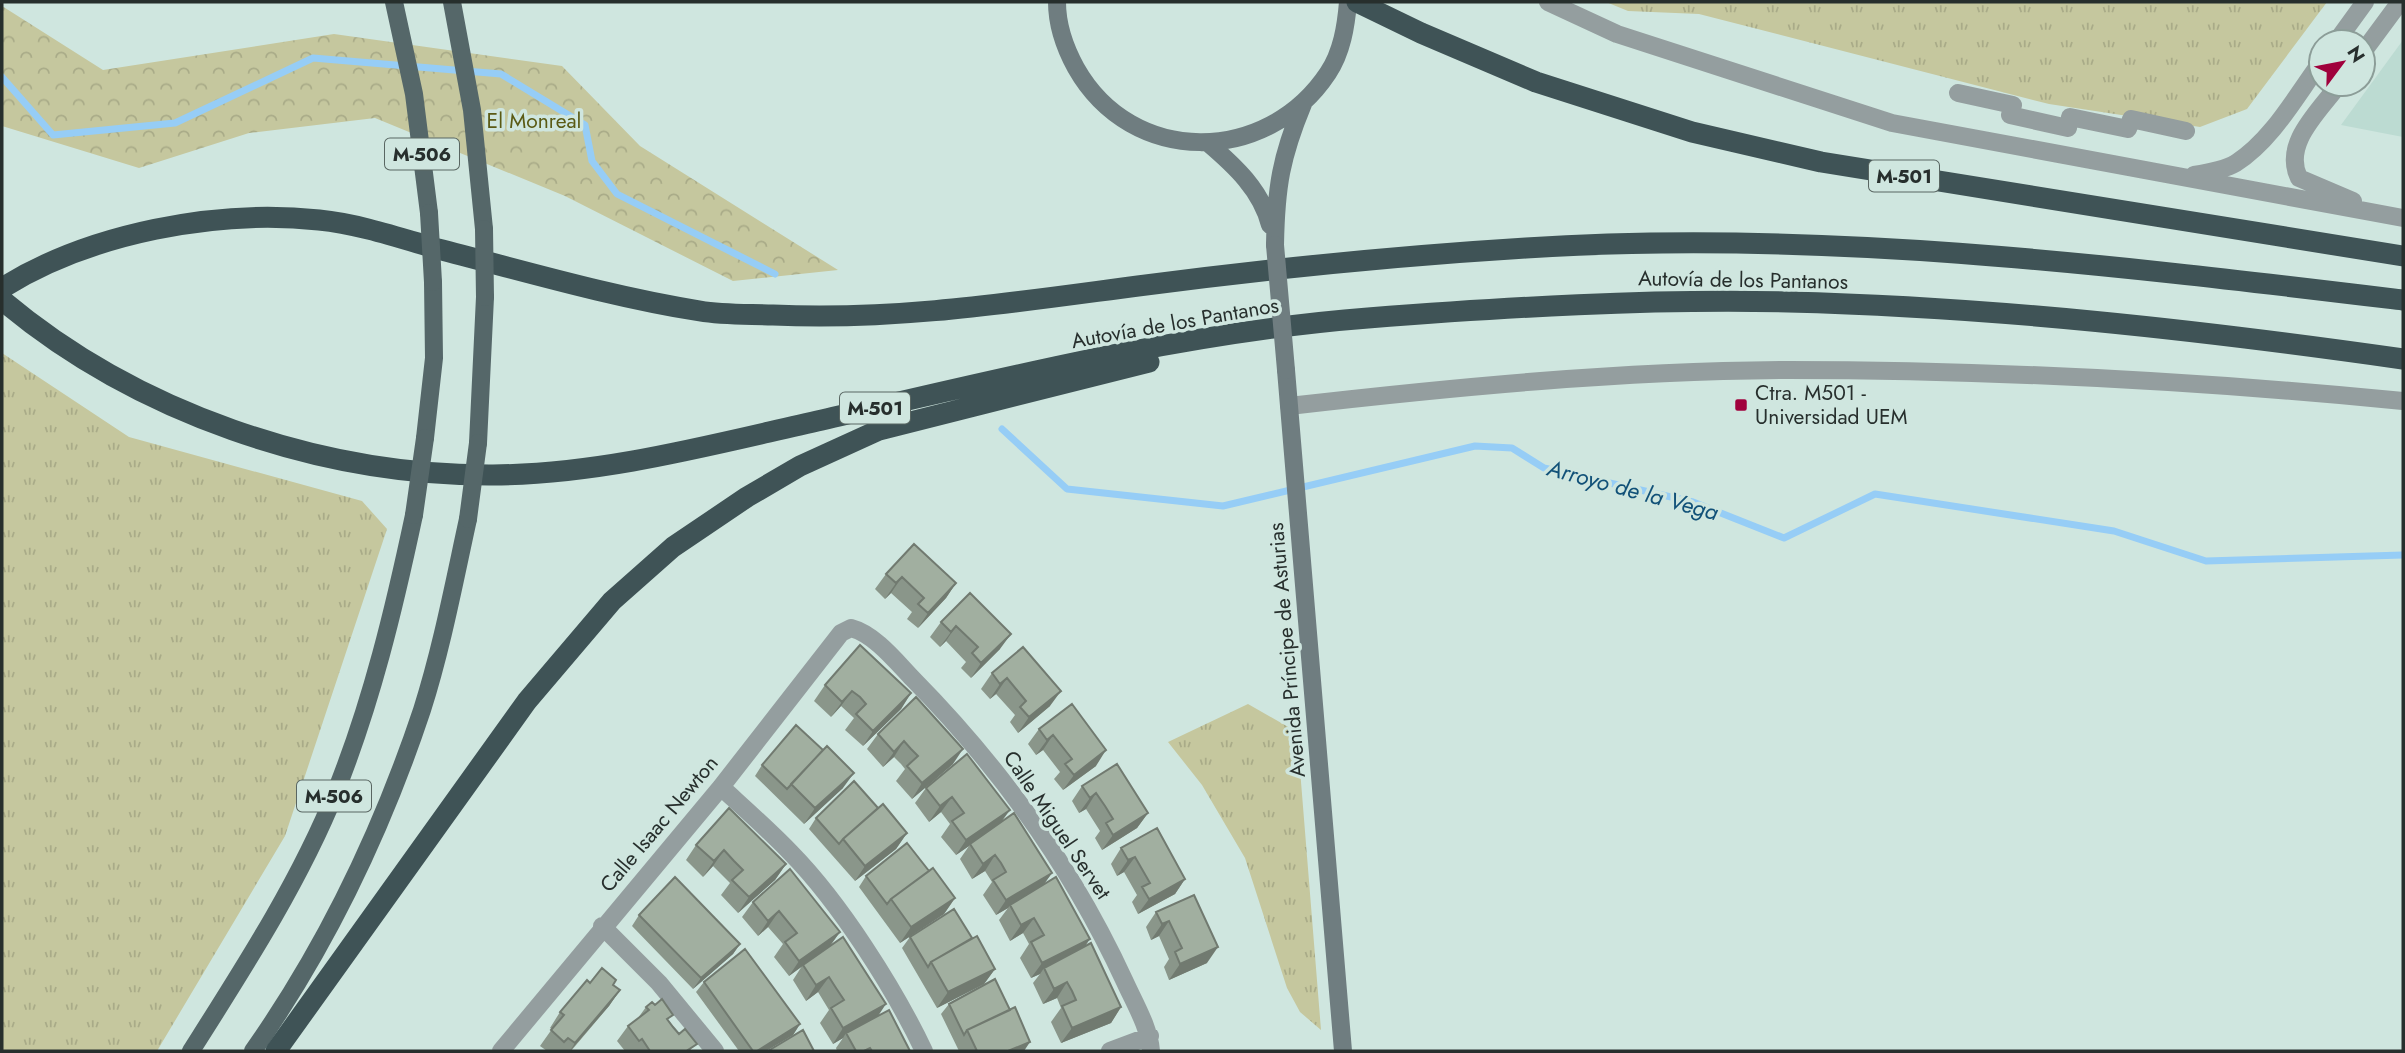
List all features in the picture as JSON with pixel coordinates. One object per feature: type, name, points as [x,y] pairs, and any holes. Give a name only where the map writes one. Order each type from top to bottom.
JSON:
[{"type":"highway","name":"M-501","points":[[1357,2],[1421,33],[1549,87],[1692,132],[1821,162],[2403,256]]},
{"type":"highway","points":[[9,284],[62,259],[125,237],[195,222],[269,218],[323,220],[560,280],[703,312],[814,317],[922,313],[1313,263],[1533,247],[1695,242],[1840,244],[2177,273],[2403,300]]},
{"type":"highway","name":"Autovía de los Pantanos","points":[[2,300],[22,317],[139,390],[219,424],[305,451],[398,471],[494,475],[585,469],[668,455],[951,391],[1225,336],[1358,318],[1555,304],[1787,302],[2040,315],[2403,359]]},
{"type":"highway","points":[[276,1051],[527,701],[612,601],[673,547],[747,497],[800,466],[879,430],[1105,375],[1180,354],[1225,336]]},
{"type":"main road","name":"M-506","points":[[253,1051],[275,1020],[348,891],[401,766],[445,629],[468,519],[478,443],[485,297],[484,229],[472,110],[452,2]]},
{"type":"main road","points":[[458,2],[458,24]]},
{"type":"main road","name":"M-506","points":[[191,1051],[260,943],[335,793],[370,698],[414,515],[433,358],[432,282],[429,214],[414,94],[396,10]]},
{"type":"street","points":[[1057,2],[1064,42],[1074,63],[1084,82],[1110,110],[1142,130],[1175,140],[1208,143],[1243,138],[1264,129],[1303,104],[1329,71],[1345,33],[1348,2]]},
{"type":"street","points":[[1549,2],[1617,34],[1892,122],[2396,217]]},
{"type":"street","points":[[2346,28],[2365,2]]},
{"type":"street","points":[[2377,33],[2400,2]]},
{"type":"street","points":[[2180,177],[2235,164],[2273,129],[2307,82]]},
{"type":"street","points":[[1958,93],[2013,105],[2010,115],[2067,128],[2070,117],[2128,129],[2131,119],[2186,131]]},
{"type":"street","points":[[2329,98],[2294,146],[2293,165],[2299,178],[2319,189],[2396,217]]},
{"type":"street","name":"Avenida Príncipe de Asturias","points":[[1303,104],[1280,166],[1275,194],[1275,245],[1343,1051]]},
{"type":"street","name":"Avenida Príncipe de Asturias","points":[[1208,143],[1226,158],[1258,196],[1265,207],[1275,245]]},
{"type":"street","points":[[1289,406],[1361,396],[1593,378],[1784,370],[1988,373],[2170,381],[2403,401]]},
{"type":"street","name":"Calle Isaac Newton","points":[[501,1051],[602,926],[721,787],[841,633],[851,628]]},
{"type":"street","name":"Calle Miguel Servet","points":[[851,628],[861,631],[887,653],[943,710],[1025,810],[1091,916],[1150,1044]]},
{"type":"street","points":[[721,787],[793,854],[854,932],[909,1019],[925,1051]]},
{"type":"street","points":[[602,926],[659,983],[715,1051]]},
{"type":"street","points":[[1110,1051],[1150,1044]]},
{"type":"shaded area","points":[[2403,40],[2403,137],[2341,125],[2361,98],[2377,98],[2377,76]]},
{"type":"green space","points":[[1606,2],[2327,2],[2247,109],[2200,127],[2049,104],[1699,14],[1628,11]]},
{"type":"green space","name":"El Monreal","points":[[2,6],[103,70],[334,34],[562,66],[640,146],[838,270],[733,281],[565,196],[375,118],[249,133],[139,168],[2,126]]},
{"type":"green space","points":[[2,353],[129,437],[362,501],[387,529],[285,836],[157,1051],[2,1051]]},
{"type":"green space","points":[[1248,704],[1297,732],[1321,1030],[1300,1012],[1287,988],[1245,858],[1202,785],[1168,742]]},
{"type":"building","points":[[914,544],[956,583],[928,613],[918,604],[924,598],[902,577],[896,583],[886,574]]},
{"type":"building","points":[[970,593],[1011,634],[981,663],[972,653],[978,647],[956,626],[951,632],[941,622]]},
{"type":"building","points":[[860,645],[911,693],[873,731],[856,714],[866,704],[860,697],[852,691],[842,702],[825,685]]},
{"type":"building","points":[[1023,647],[1061,691],[1029,717],[1020,707],[1026,701],[1007,678],[1000,684],[992,673]]},
{"type":"building","points":[[916,697],[963,749],[922,783],[907,766],[918,756],[904,741],[894,752],[878,734]]},
{"type":"building","points":[[1072,704],[1106,750],[1074,775],[1065,764],[1072,759],[1053,735],[1047,740],[1039,729]]},
{"type":"building","points":[[796,725],[823,750],[787,789],[762,765]]},
{"type":"building","points":[[827,746],[854,773],[815,808],[791,784]]},
{"type":"building","points":[[967,754],[1010,810],[966,840],[952,821],[964,813],[952,797],[940,806],[926,788]]},
{"type":"building","points":[[1117,764],[1148,813],[1113,835],[1106,823],[1113,819],[1105,806],[1096,793],[1090,798],[1082,786]]},
{"type":"building","points":[[854,781],[878,808],[839,844],[816,818]]},
{"type":"building","points":[[883,804],[907,833],[865,866],[843,839]]},
{"type":"building","points":[[729,808],[786,864],[749,897],[732,880],[743,870],[724,850],[714,861],[696,845]]},
{"type":"building","points":[[1014,813],[1052,873],[1006,900],[993,880],[1006,872],[1001,863],[995,855],[983,864],[970,844]]},
{"type":"building","points":[[1157,828],[1185,879],[1149,899],[1142,887],[1150,883],[1135,857],[1128,860],[1121,848]]},
{"type":"building","points":[[907,843],[929,871],[887,904],[866,876]]},
{"type":"building","points":[[933,868],[955,898],[911,927],[891,899]]},
{"type":"building","points":[[790,869],[840,932],[799,961],[785,942],[797,933],[779,911],[768,921],[753,902]]},
{"type":"building","points":[[675,877],[740,944],[701,978],[639,915]]},
{"type":"building","points":[[1056,877],[1090,939],[1042,963],[1031,942],[1044,935],[1034,918],[1021,925],[1010,905]]},
{"type":"building","points":[[1194,895],[1218,947],[1180,964],[1175,952],[1182,948],[1169,921],[1162,924],[1156,912]]},
{"type":"building","points":[[954,909],[972,938],[931,962],[928,967],[910,937]]},
{"type":"building","points":[[977,936],[995,969],[948,992],[931,962]]},
{"type":"building","points":[[843,937],[886,1004],[843,1028],[831,1008],[844,1000],[829,977],[816,985],[803,965]]},
{"type":"building","points":[[1091,943],[1121,1007],[1072,1028],[1062,1006],[1076,1000],[1072,991],[1067,982],[1054,989],[1044,968]]},
{"type":"building","points":[[745,949],[800,1024],[757,1051],[753,1051],[704,982]]},
{"type":"building","points":[[602,968],[616,980],[613,985],[620,990],[575,1043],[568,1038],[564,1042],[551,1030],[564,1015],[560,1012],[587,980],[590,983]]},
{"type":"building","points":[[995,979],[1010,1010],[967,1030],[964,1035],[949,1004]]},
{"type":"building","points":[[662,999],[673,1015],[667,1019],[673,1027],[679,1034],[685,1029],[697,1044],[689,1051],[650,1051],[628,1026],[649,1010],[646,1007],[652,1002],[655,1005]]},
{"type":"building","points":[[1015,1007],[1030,1042],[1008,1051],[977,1051],[967,1030]]},
{"type":"building","points":[[889,1010],[910,1051],[872,1051],[870,1048],[856,1051],[846,1033]]},
{"type":"building","points":[[803,1030],[814,1051],[768,1051]]},
{"type":"waterway","points":[[2,77],[53,135],[175,123],[313,58],[501,74],[585,125],[592,161],[617,194],[775,274]]},
{"type":"waterway","name":"Arroyo de la Vega","points":[[1002,429],[1067,489],[1223,506],[1475,446],[1512,448],[1544,468],[1693,502],[1784,538],[1875,494],[2114,531],[2206,561],[2403,555]]},
{"type":"place","name":"Ctra. M501 - Universidad UEM","points":[[1741,405]]}]
